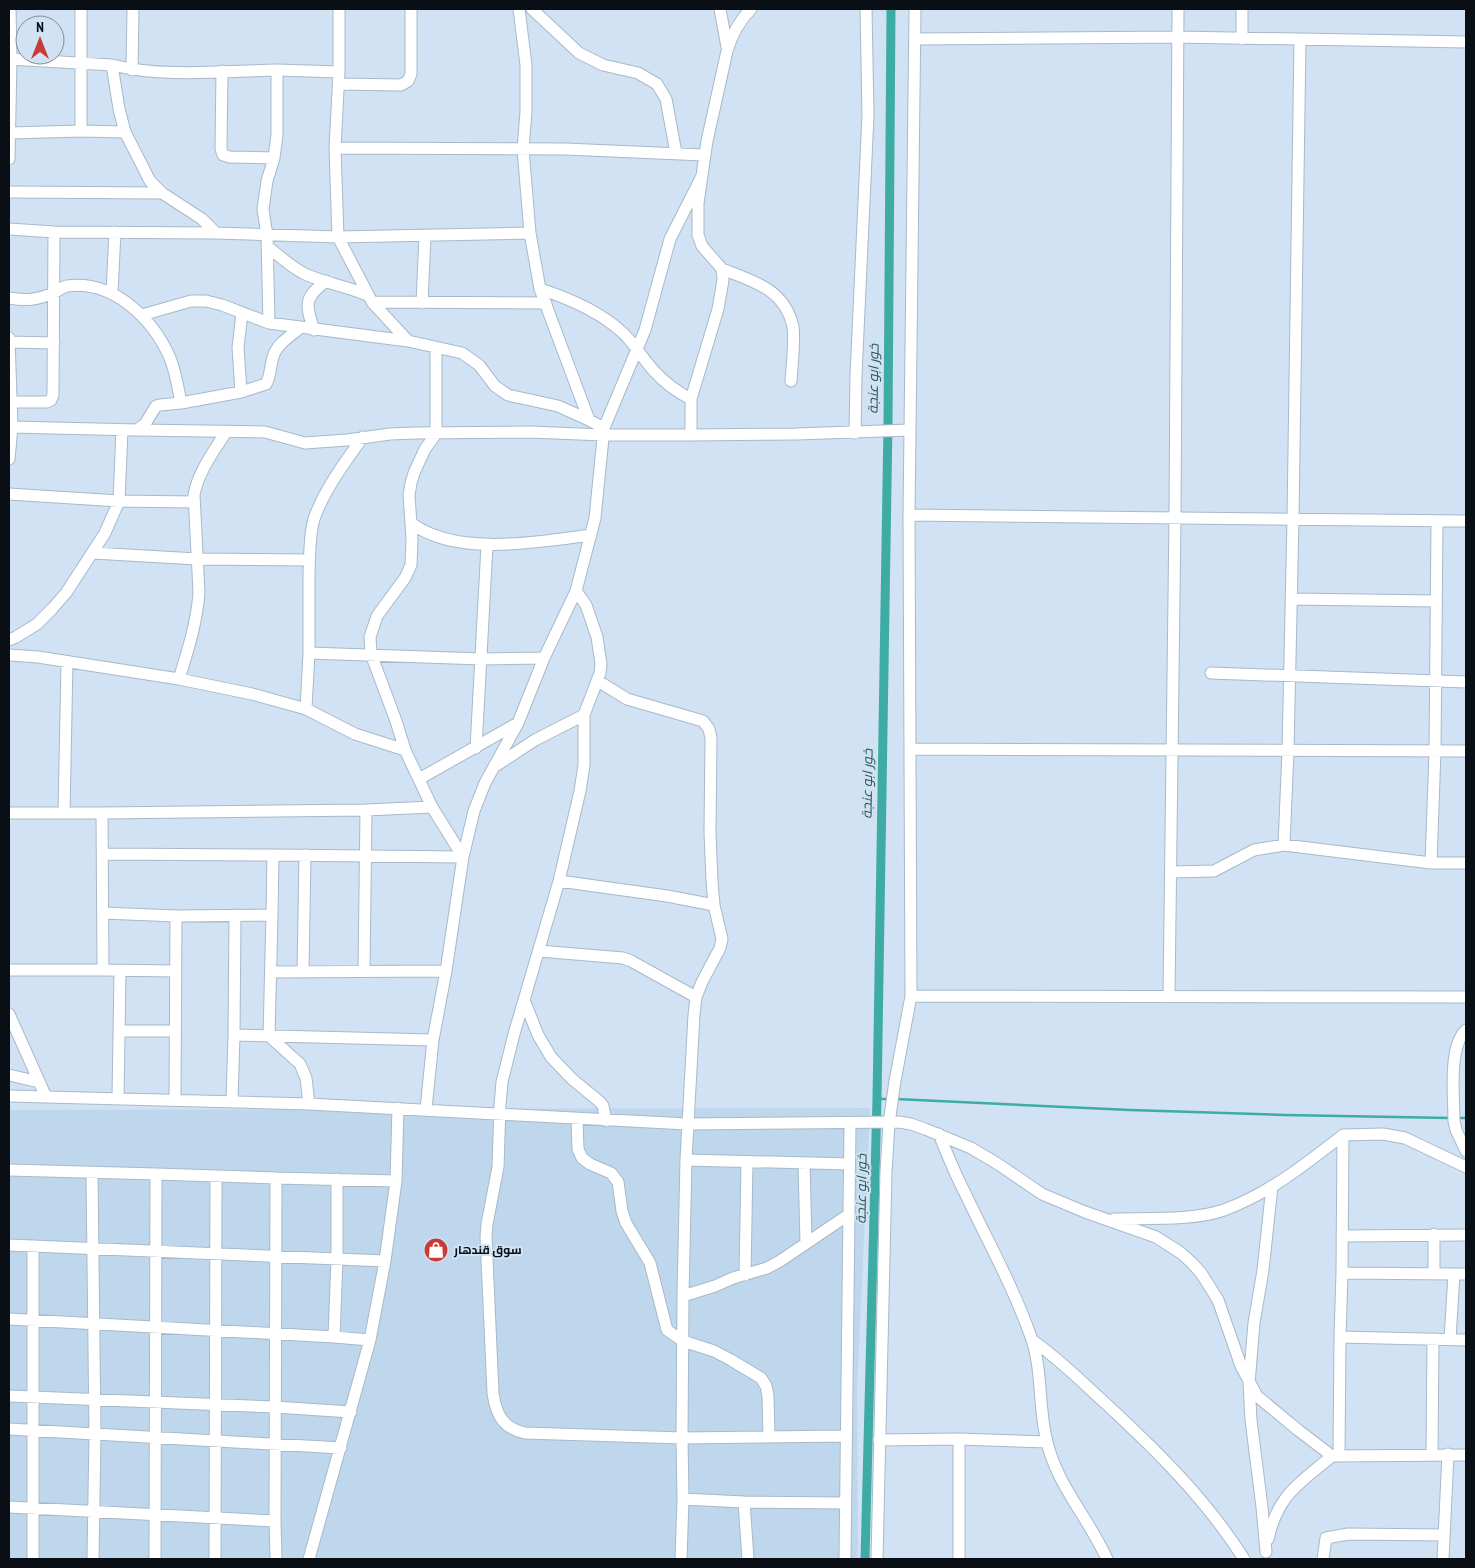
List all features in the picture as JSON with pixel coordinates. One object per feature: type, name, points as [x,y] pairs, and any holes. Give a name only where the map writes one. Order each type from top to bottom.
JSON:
[{"type":"street","points":[[9,159],[10,9]]},
{"type":"street","points":[[81,9],[81,131]]},
{"type":"street","points":[[132,70],[133,9]]},
{"type":"street","points":[[339,9],[339,72],[335,148],[338,237],[370,298],[408,341]]},
{"type":"street","points":[[338,84],[401,85],[408,81],[411,74],[411,9]]},
{"type":"street","points":[[520,9],[526,66],[526,112],[523,150],[530,233],[540,289],[589,420]]},
{"type":"street","points":[[532,9],[579,53],[603,65],[638,73],[657,84],[666,99],[676,152]]},
{"type":"street","points":[[720,9],[727,50]]},
{"type":"street","points":[[751,9],[741,19],[727,50],[704,155],[698,203],[698,235],[702,246],[722,269],[753,281],[778,296],[788,311],[793,328],[791,381]]},
{"type":"street","points":[[855,432],[868,115],[866,9]]},
{"type":"street","points":[[877,1559],[886,1123],[911,996],[909,515],[915,9]]},
{"type":"street","points":[[1169,996],[1175,518],[1178,9]]},
{"type":"street","points":[[1242,9],[1242,39]]},
{"type":"street","points":[[914,39],[1177,37],[1466,42]]},
{"type":"street","points":[[1284,845],[1292,599],[1300,40]]},
{"type":"street","points":[[10,60],[112,65],[132,70],[158,72],[277,70],[339,72]]},
{"type":"street","points":[[112,65],[118,109],[125,132],[150,181],[162,193],[189,209],[216,233]]},
{"type":"street","points":[[269,323],[267,241],[264,209],[267,182],[274,158],[277,134],[277,70]]},
{"type":"street","points":[[222,71],[221,149],[223,155],[230,157],[274,158]]},
{"type":"street","points":[[10,133],[125,132]]},
{"type":"street","points":[[335,148],[523,150],[565,148],[676,152],[704,155]]},
{"type":"street","points":[[426,1109],[433,1040],[446,971],[463,857],[474,811],[493,768],[518,723],[544,658],[576,591],[591,536],[597,502],[603,432],[645,330],[670,239],[701,178]]},
{"type":"street","points":[[9,192],[162,193]]},
{"type":"street","points":[[9,229],[54,232],[216,233],[267,241],[338,237],[530,233]]},
{"type":"street","points":[[11,402],[47,402],[51,400],[53,395],[54,232]]},
{"type":"street","points":[[112,292],[114,232]]},
{"type":"street","points":[[422,303],[425,236]]},
{"type":"street","points":[[267,241],[293,267],[306,274],[353,288],[370,298],[422,303],[546,303]]},
{"type":"street","points":[[691,435],[691,399],[722,295],[724,280],[722,269]]},
{"type":"street","points":[[314,330],[308,314],[308,300],[313,291],[326,281]]},
{"type":"street","points":[[9,298],[35,300],[66,286],[94,287],[112,292],[142,315],[163,345],[175,372],[181,403]]},
{"type":"street","points":[[540,289],[568,298],[590,310],[622,332],[654,372],[678,392],[691,399]]},
{"type":"street","points":[[142,315],[190,302],[206,301],[269,323],[408,341],[462,353],[472,359],[495,386],[508,395],[558,406],[589,420],[603,432]]},
{"type":"street","points":[[241,392],[238,348],[242,313]]},
{"type":"street","points":[[137,430],[145,424],[156,406],[160,404],[181,403],[241,392],[266,384],[270,377],[273,355],[277,348],[300,328]]},
{"type":"street","points":[[9,338],[12,427],[9,459]]},
{"type":"street","points":[[9,342],[54,343]]},
{"type":"street","points":[[436,348],[436,434],[425,449],[414,473],[409,495],[412,540],[411,565],[405,578],[376,616],[370,637],[370,654],[405,750],[432,807],[463,857]]},
{"type":"street","points":[[12,427],[264,432],[305,443],[329,442],[390,434],[603,432],[691,435],[910,430]]},
{"type":"street","points":[[9,640],[37,624],[52,609],[66,593],[105,533],[119,501],[122,430]]},
{"type":"street","points":[[179,679],[196,618],[199,592],[194,502],[195,489],[198,480],[226,432]]},
{"type":"street","points":[[306,710],[312,529],[320,506],[342,467],[363,437]]},
{"type":"street","points":[[9,494],[119,501],[194,502]]},
{"type":"street","points":[[909,515],[1466,521]]},
{"type":"street","points":[[1431,863],[1435,751],[1434,681],[1437,521]]},
{"type":"street","points":[[411,523],[422,532],[487,545],[591,536]]},
{"type":"street","points":[[476,748],[487,545]]},
{"type":"street","points":[[93,553],[197,559],[310,560]]},
{"type":"street","points":[[576,591],[586,605],[597,637],[601,664],[598,681],[584,715],[584,765],[580,791],[558,881],[502,1082],[498,1167],[486,1237],[495,1406],[498,1415],[505,1424],[514,1431],[525,1433],[682,1438],[846,1436]]},
{"type":"street","points":[[1292,599],[1436,601]]},
{"type":"street","points":[[309,653],[482,659],[544,658]]},
{"type":"street","points":[[9,655],[179,679],[252,694],[306,710],[355,734],[405,750]]},
{"type":"street","points":[[64,813],[67,662]]},
{"type":"street","points":[[1211,672],[1466,682]]},
{"type":"street","points":[[598,681],[627,698],[670,712],[693,717],[706,724],[711,738],[710,833],[714,905],[722,938],[720,948],[696,997],[694,1015],[686,1160],[682,1341],[683,1499],[680,1559]]},
{"type":"street","points":[[493,768],[535,740],[584,715]]},
{"type":"street","points":[[419,779],[518,723]]},
{"type":"street","points":[[910,749],[1466,751]]},
{"type":"street","points":[[9,813],[366,810],[432,807]]},
{"type":"street","points":[[364,972],[366,810]]},
{"type":"street","points":[[102,813],[103,970]]},
{"type":"street","points":[[1171,872],[1214,871],[1254,850],[1284,845],[1431,863],[1466,863]]},
{"type":"street","points":[[103,854],[305,854],[463,857]]},
{"type":"street","points":[[303,972],[305,854]]},
{"type":"street","points":[[273,855],[269,1036],[300,1064],[306,1078],[309,1104]]},
{"type":"street","points":[[558,881],[667,896],[714,905]]},
{"type":"street","points":[[103,913],[176,916],[272,915]]},
{"type":"street","points":[[232,1101],[235,915]]},
{"type":"street","points":[[175,1100],[176,916]]},
{"type":"street","points":[[539,951],[623,958],[696,997]]},
{"type":"street","points":[[9,970],[175,971]]},
{"type":"street","points":[[118,1099],[120,971]]},
{"type":"street","points":[[271,972],[446,971]]},
{"type":"street","points":[[911,996],[1466,997]]},
{"type":"street","points":[[524,1000],[545,1048],[551,1057],[572,1079],[600,1102],[603,1106],[606,1120]]},
{"type":"street","points":[[9,1014],[46,1097]]},
{"type":"street","points":[[1466,1030],[1459,1041],[1456,1053],[1454,1121],[1466,1151]]},
{"type":"street","points":[[119,1031],[175,1031]]},
{"type":"street","points":[[234,1035],[433,1040]]},
{"type":"street","points":[[9,1075],[39,1082]]},
{"type":"street","points":[[9,1096],[309,1104],[687,1124],[911,1124],[971,1148],[1042,1194],[1104,1219],[1156,1237],[1170,1245],[1192,1263],[1218,1300],[1249,1383],[1257,1396],[1335,1456]]},
{"type":"street","points":[[309,1559],[370,1340],[385,1261],[396,1181],[398,1108]]},
{"type":"street","points":[[577,1119],[578,1149],[582,1158],[590,1164],[611,1173],[618,1182],[622,1212],[626,1223],[650,1263],[667,1330],[682,1341],[714,1351],[747,1368],[761,1378],[766,1386],[768,1396],[769,1437]]},
{"type":"street","points":[[845,1559],[850,1124]]},
{"type":"street","points":[[938,1134],[964,1192],[1005,1272],[1032,1340],[1047,1442],[1054,1465],[1107,1559]]},
{"type":"street","points":[[1104,1219],[1201,1215],[1223,1210],[1272,1186],[1303,1167],[1343,1135],[1383,1134],[1406,1138],[1466,1167]]},
{"type":"street","points":[[1335,1456],[1342,1273],[1343,1135]]},
{"type":"street","points":[[686,1160],[849,1164]]},
{"type":"street","points":[[745,1275],[747,1162]]},
{"type":"street","points":[[804,1163],[806,1243]]},
{"type":"street","points":[[9,1170],[396,1181]]},
{"type":"street","points":[[92,1172],[95,1511],[93,1559]]},
{"type":"street","points":[[155,1559],[156,1174]]},
{"type":"street","points":[[215,1559],[216,1176]]},
{"type":"street","points":[[276,1178],[276,1559]]},
{"type":"street","points":[[334,1337],[337,1179]]},
{"type":"street","points":[[1265,1556],[1262,1507],[1251,1420],[1249,1383],[1254,1323],[1263,1270],[1272,1186]]},
{"type":"street","points":[[683,1296],[768,1268],[848,1215]]},
{"type":"street","points":[[1434,1234],[1434,1274]]},
{"type":"street","points":[[1342,1236],[1466,1235]]},
{"type":"street","points":[[9,1245],[385,1261]]},
{"type":"street","points":[[33,1246],[33,1559]]},
{"type":"street","points":[[1342,1273],[1466,1274]]},
{"type":"street","points":[[1450,1339],[1454,1274]]},
{"type":"street","points":[[9,1319],[276,1333],[370,1340]]},
{"type":"street","points":[[1340,1337],[1466,1340]]},
{"type":"street","points":[[1432,1455],[1433,1339]]},
{"type":"street","points":[[1032,1340],[1048,1350],[1151,1445],[1201,1500],[1244,1559]]},
{"type":"street","points":[[9,1396],[154,1401],[351,1412]]},
{"type":"street","points":[[9,1430],[341,1448]]},
{"type":"street","points":[[879,1440],[959,1439],[1047,1442]]},
{"type":"street","points":[[959,1439],[959,1559]]},
{"type":"street","points":[[1443,1559],[1448,1454]]},
{"type":"street","points":[[1265,1556],[1271,1526],[1286,1496],[1300,1481],[1335,1456],[1466,1455]]},
{"type":"street","points":[[683,1499],[744,1502],[846,1503]]},
{"type":"street","points":[[744,1502],[748,1559]]},
{"type":"street","points":[[9,1507],[154,1513],[275,1521]]},
{"type":"street","points":[[1323,1559],[1324,1543],[1326,1538],[1330,1536],[1348,1534],[1444,1536]]},
{"type":"shaded area","name":"سوق قندهار","points":[[870,1108],[857,1389],[858,1559],[9,1559],[9,1110]]},
{"type":"waterway","name":"خور ابو عنجة","points":[[865,1559],[877,1099],[888,423],[891,9]]},
{"type":"waterway","points":[[877,1099],[890,1099]]},
{"type":"waterway","points":[[896,1099],[1130,1110],[1450,1118]]},
{"type":"waterway","points":[[1458,1118],[1466,1118]]},
{"type":"place","name":"سوق قندهار","points":[[436,1250]]}]
